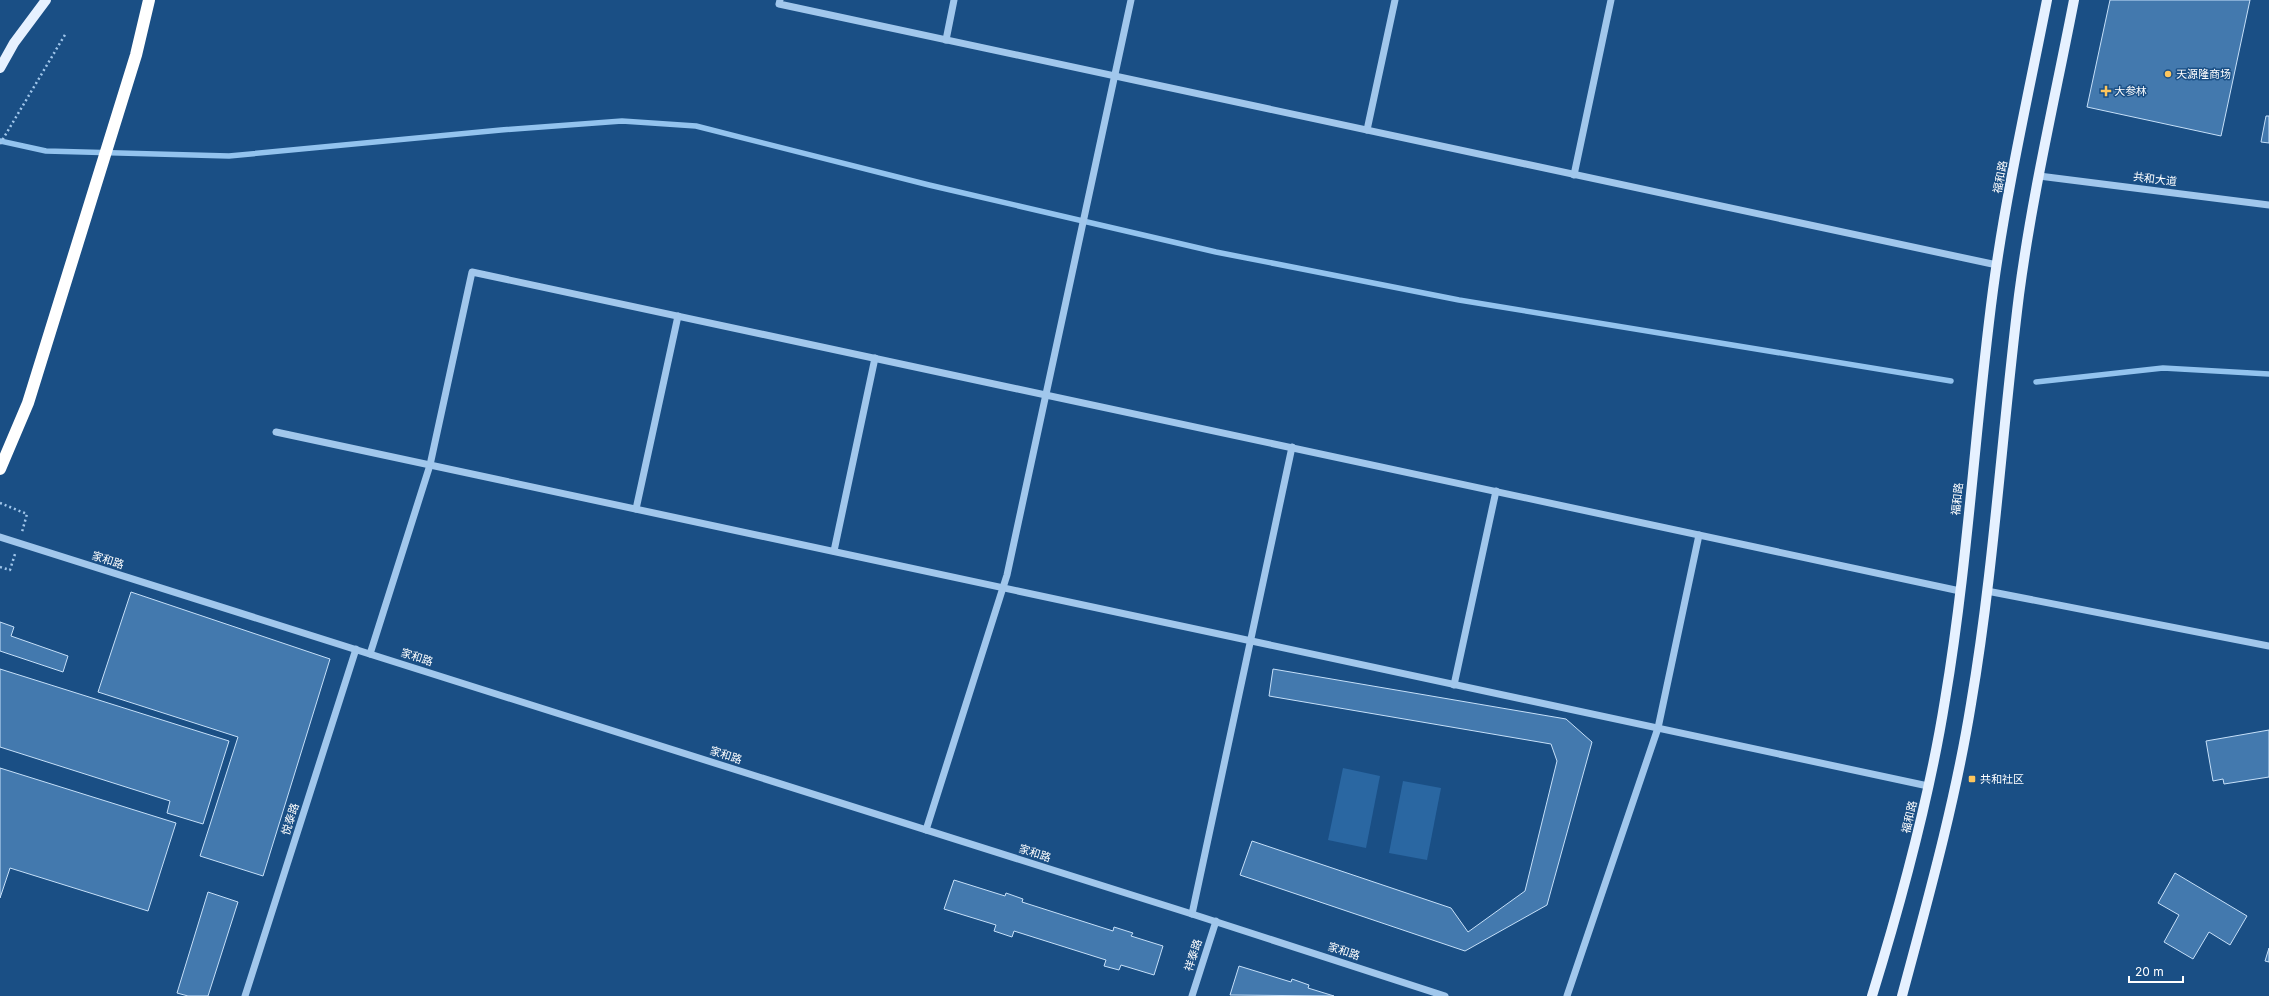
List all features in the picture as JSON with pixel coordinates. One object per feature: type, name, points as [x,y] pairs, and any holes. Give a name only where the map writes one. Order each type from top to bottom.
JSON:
[{"type":"highway","points":[[0,469],[28,403],[136,55],[149,0]]},
{"type":"main road","points":[[0,68],[14,43],[46,0]]},
{"type":"main road","name":"福和路","points":[[1872,996],[1912,857],[1945,700],[1960,591],[1997,265],[2007,202],[2047,0]]},
{"type":"main road","points":[[1902,996],[1953,796],[1971,705],[1987,591],[2019,293],[2039,176],[2074,0]]},
{"type":"street","points":[[780,0],[779,4],[1997,265]]},
{"type":"street","points":[[946,40],[954,0]]},
{"type":"street","points":[[926,830],[1003,588],[1131,0]]},
{"type":"street","points":[[1367,130],[1395,0]]},
{"type":"street","points":[[1574,175],[1611,0]]},
{"type":"street","name":"共和大道","points":[[2039,176],[2269,205]]},
{"type":"street","points":[[370,654],[430,465],[472,272],[1960,591]]},
{"type":"street","points":[[636,509],[678,316]]},
{"type":"street","points":[[834,551],[875,358]]},
{"type":"street","points":[[276,432],[1928,786]]},
{"type":"street","points":[[1192,914],[1292,447]]},
{"type":"street","points":[[1454,685],[1496,491]]},
{"type":"street","points":[[1567,996],[1658,728],[1699,535]]},
{"type":"street","name":"家和路","points":[[0,537],[1216,921],[1445,996]]},
{"type":"street","points":[[1987,591],[2269,646]]},
{"type":"street","name":"悦泰路","points":[[246,996],[356,649]]},
{"type":"street","name":"祥泰路","points":[[1192,996],[1216,921]]},
{"type":"path","points":[[0,144],[66,32]]},
{"type":"shaded area","points":[[1343,768],[1380,776],[1366,848],[1328,840]]},
{"type":"shaded area","points":[[1403,781],[1441,788],[1427,860],[1389,853]]},
{"type":"building","name":"天源隆商场","points":[[2110,0],[2250,0],[2221,136],[2087,107]]},
{"type":"building","points":[[2266,116],[2269,116],[2269,143],[2261,142]]},
{"type":"building","points":[[131,592],[330,659],[263,876],[200,856],[238,737],[98,692]]},
{"type":"building","points":[[0,622],[14,627],[11,636],[68,656],[63,672],[0,651]]},
{"type":"building","points":[[0,669],[229,741],[203,824],[167,813],[170,801],[0,747]]},
{"type":"building","points":[[1273,669],[1566,719],[1592,742],[1547,905],[1465,951],[1240,875],[1252,841],[1451,908],[1468,932],[1525,891],[1557,761],[1551,744],[1269,696]]},
{"type":"building","points":[[2269,730],[2269,777],[2224,784],[2223,779],[2213,781],[2206,741]]},
{"type":"building","points":[[0,768],[176,823],[148,911],[10,868],[0,898]]},
{"type":"building","points":[[2175,873],[2247,916],[2230,945],[2209,932],[2193,959],[2164,942],[2179,915],[2158,903]]},
{"type":"building","points":[[954,880],[1005,896],[1006,893],[1023,899],[1022,902],[1113,931],[1114,927],[1133,933],[1131,936],[1163,946],[1154,975],[1121,965],[1119,970],[1104,966],[1106,960],[1014,931],[1012,937],[994,931],[996,925],[944,909]]},
{"type":"building","points":[[208,892],[238,902],[208,996],[188,996],[177,993]]},
{"type":"building","points":[[2269,948],[2269,962],[2265,961]]},
{"type":"building","points":[[1239,966],[1291,982],[1292,979],[1309,985],[1308,988],[1334,996],[1230,995]]},
{"type":"waterway","points":[[0,141],[46,151],[229,156],[501,130],[622,121],[696,126],[929,185],[1216,252],[1459,300],[1951,381]]},
{"type":"waterway","points":[[2036,382],[2163,368],[2269,374]]},
{"type":"place","name":"天源隆商场","points":[[2168,74]]},
{"type":"place","name":"大参林","points":[[2106,91]]},
{"type":"place","name":"共和社区","points":[[1972,779]]}]
